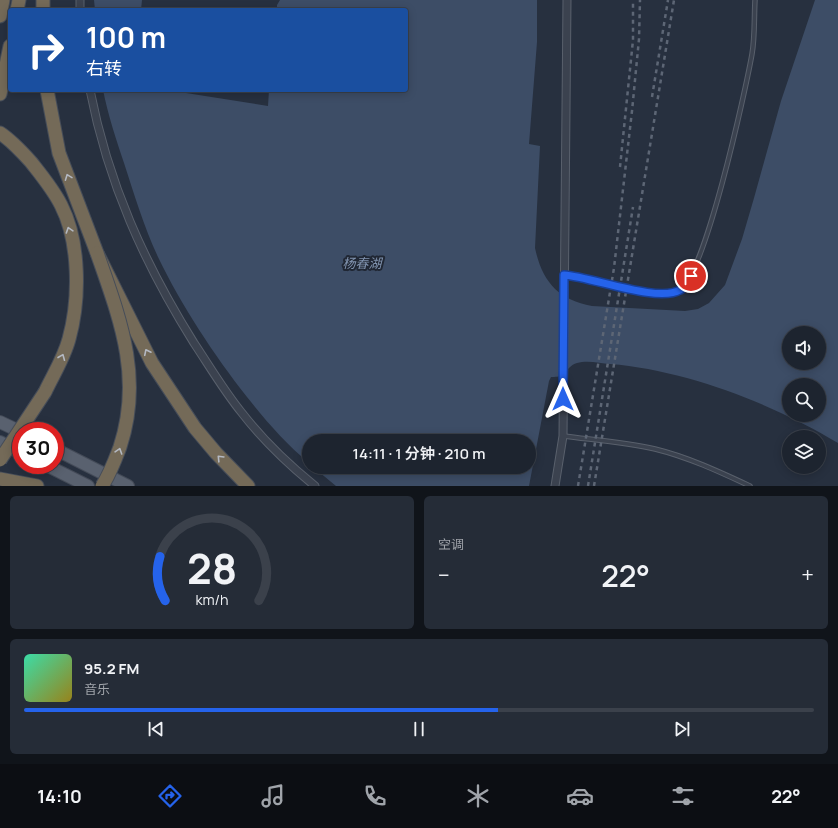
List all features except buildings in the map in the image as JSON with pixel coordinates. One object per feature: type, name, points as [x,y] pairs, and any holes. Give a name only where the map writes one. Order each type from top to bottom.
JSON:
[{"type":"highway","points":[[0,16],[3,0]]},
{"type":"highway","points":[[0,94],[8,56]]},
{"type":"highway","points":[[47,92],[60,153],[118,315],[125,342],[130,376],[130,403],[128,419],[116,458],[102,486]]},
{"type":"highway","points":[[0,133],[25,156],[48,182],[61,206],[71,235],[77,276],[75,310],[69,340],[60,363],[45,392],[0,460]]},
{"type":"highway","points":[[97,253],[152,363],[196,428],[216,453],[248,486]]},
{"type":"highway","points":[[0,479],[37,486]]},
{"type":"main road","points":[[0,422],[12,428]]},
{"type":"main road","points":[[0,442],[12,448]]},
{"type":"main road","points":[[64,454],[128,486]]},
{"type":"main road","points":[[64,474],[88,486]]},
{"type":"street","points":[[555,486],[563,436],[567,0]]},
{"type":"street","points":[[90,92],[107,157],[123,207],[143,253],[171,306],[219,382],[242,413],[278,454],[315,486]]},
{"type":"lane","points":[[564,277],[576,276],[648,292],[661,293],[680,291],[686,286],[699,255],[724,177],[752,54],[755,0]]},
{"type":"lane","points":[[563,436],[632,444],[656,449],[696,463],[750,486]]},
{"type":"water","points":[[94,0],[142,0],[141,8],[95,8]]},
{"type":"water","name":"杨春湖","points":[[280,0],[537,0],[537,42],[529,144],[540,146],[535,248],[542,270],[553,287],[561,294],[580,303],[592,306],[685,311],[698,309],[709,303],[725,285],[742,239],[781,101],[815,0],[838,0],[838,443],[826,436],[826,430],[815,430],[800,422],[826,422],[826,378],[782,378],[782,413],[757,402],[698,381],[669,373],[598,362],[581,362],[571,366],[562,375],[551,377],[536,449],[536,434],[302,434],[302,457],[276,432],[247,397],[210,347],[167,275],[153,246],[135,198],[115,136],[103,92],[180,92],[268,106],[269,92],[408,92],[408,8],[277,8],[277,5]]},
{"type":"water","name":"杨春湖","points":[[321,474],[531,474],[529,486],[336,486]]},
{"type":"railway","points":[[620,167],[633,40],[633,0]]},
{"type":"railway","points":[[578,486],[614,268],[639,39],[640,0]]},
{"type":"railway","points":[[652,97],[668,0]]},
{"type":"railway","points":[[594,486],[674,0]]},
{"type":"railway","points":[[588,486],[633,207]]},
{"type":"route","points":[[563,399],[564,275],[576,276],[642,292],[661,293],[680,291],[686,286],[691,276]]}]
